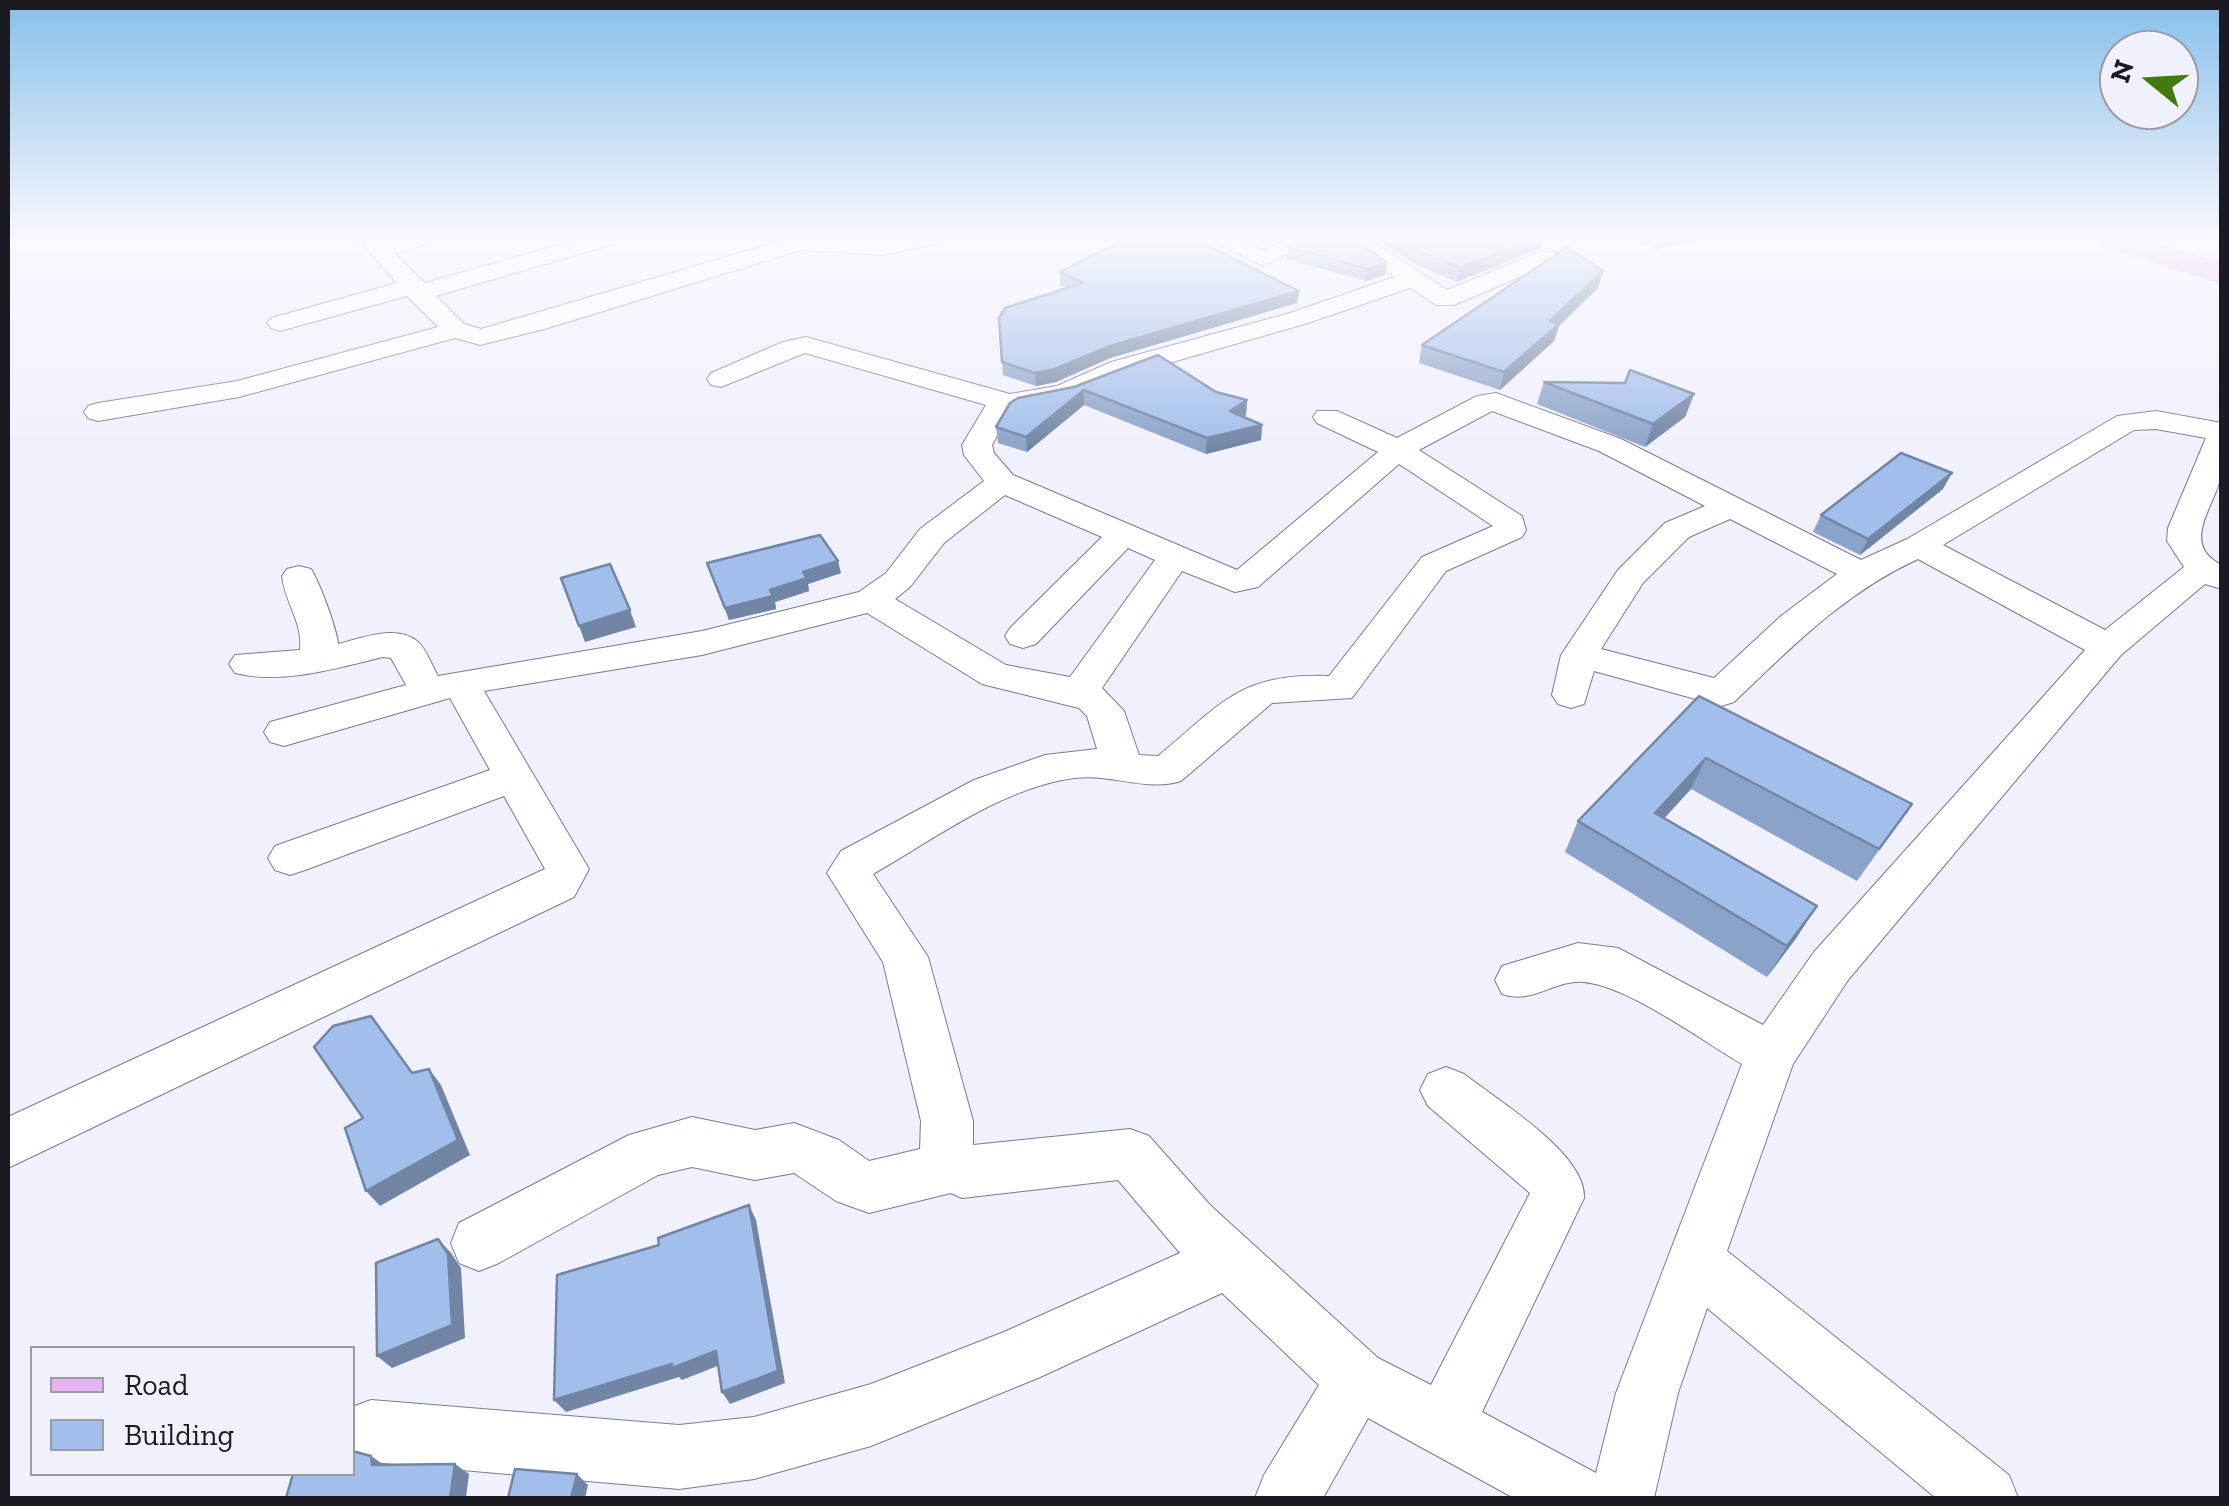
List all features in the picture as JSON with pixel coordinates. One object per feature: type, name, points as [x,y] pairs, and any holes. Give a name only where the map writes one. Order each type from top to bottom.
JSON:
[{"type":"street","points":[[280,323],[336,309]]},
{"type":"street","points":[[435,309],[456,330],[471,336],[491,336],[580,309]]},
{"type":"street","points":[[1324,309],[1121,368],[1064,393],[1010,404],[996,411],[976,446],[979,455],[1002,482],[1120,536],[1243,582],[1398,450],[1496,402],[1610,446],[1860,573]]},
{"type":"street","points":[[98,412],[238,389],[456,330]]},
{"type":"street","points":[[721,379],[792,348],[806,346],[1010,404]]},
{"type":"street","points":[[951,1168],[947,1160],[947,1121],[905,957],[850,869],[983,794],[1026,777],[1076,764],[1167,771],[1259,694],[1273,688],[1339,690],[1434,564],[1512,527],[1398,450],[1327,416]]},
{"type":"street","points":[[1579,655],[1721,693],[1794,624],[1860,573],[1920,546],[2127,422],[2156,420],[2222,434],[2184,528],[2183,541],[2212,574],[2108,647],[1831,966],[1772,1056],[1647,1393],[1622,1498]]},
{"type":"street","points":[[284,732],[444,687],[702,642],[820,616],[871,600],[898,580],[932,536],[1002,482]]},
{"type":"street","points":[[1572,696],[1579,655],[1630,578],[1677,530],[1731,507]]},
{"type":"street","points":[[1023,636],[1120,536]]},
{"type":"street","points":[[1920,546],[2108,647]]},
{"type":"street","points":[[1080,692],[1174,558]]},
{"type":"street","points":[[299,576],[299,588],[312,608],[322,639],[317,661]]},
{"type":"street","points":[[871,600],[995,674],[1080,692],[1106,711],[1122,766]]},
{"type":"street","points":[[8,1142],[558,885],[567,869],[514,776],[444,687],[405,650],[396,646],[317,661],[248,664]]},
{"type":"street","points":[[290,858],[514,776]]},
{"type":"street","points":[[1518,980],[1578,962],[1618,968],[1772,1056]]},
{"type":"street","points":[[1443,1426],[1557,1198],[1558,1186],[1551,1176],[1446,1090]]},
{"type":"street","points":[[479,1243],[648,1153],[692,1142],[755,1155],[794,1148],[820,1158],[855,1184],[870,1187],[951,1168],[962,1172],[1130,1154],[1213,1247],[1357,1379],[1578,1498]]},
{"type":"street","points":[[371,1431],[679,1457],[754,1448],[871,1416],[1017,1358],[1213,1247]]},
{"type":"street","points":[[1694,1260],[1986,1498]]},
{"type":"street","points":[[1286,1498],[1357,1379]]},
{"type":"building","points":[[1004,309],[1236,309],[1110,346],[1055,369],[1035,373],[1002,362],[999,318]]},
{"type":"building","points":[[1475,309],[1562,309],[1550,321],[1559,324],[1504,372],[1422,345]]},
{"type":"building","points":[[1158,355],[1216,392],[1247,400],[1230,411],[1262,425],[1207,438],[1084,390],[1026,437],[996,427],[1010,403],[1018,398],[1074,387]]},
{"type":"building","points":[[1630,370],[1694,394],[1653,424],[1544,382],[1625,383]]},
{"type":"building","points":[[1901,453],[1952,473],[1868,539],[1821,515]]},
{"type":"building","points":[[820,535],[838,561],[803,572],[807,578],[770,590],[773,596],[725,608],[707,563]]},
{"type":"building","points":[[610,564],[630,610],[579,626],[561,578]]},
{"type":"building","points":[[1699,696],[1912,804],[1879,849],[1706,758],[1655,813],[1817,906],[1787,946],[1578,821]]},
{"type":"building","points":[[371,1016],[412,1073],[429,1069],[458,1140],[366,1191],[345,1128],[363,1118],[314,1047],[333,1026]]},
{"type":"building","points":[[749,1205],[778,1371],[722,1392],[716,1351],[672,1368],[672,1364],[554,1400],[557,1275],[659,1245],[658,1238]]},
{"type":"building","points":[[438,1239],[448,1254],[452,1325],[377,1356],[376,1263]]},
{"type":"building","points":[[355,1452],[371,1456],[372,1465],[455,1464],[450,1498],[286,1498],[292,1476],[355,1476]]},
{"type":"building","points":[[515,1469],[577,1474],[571,1498],[508,1498]]}]
